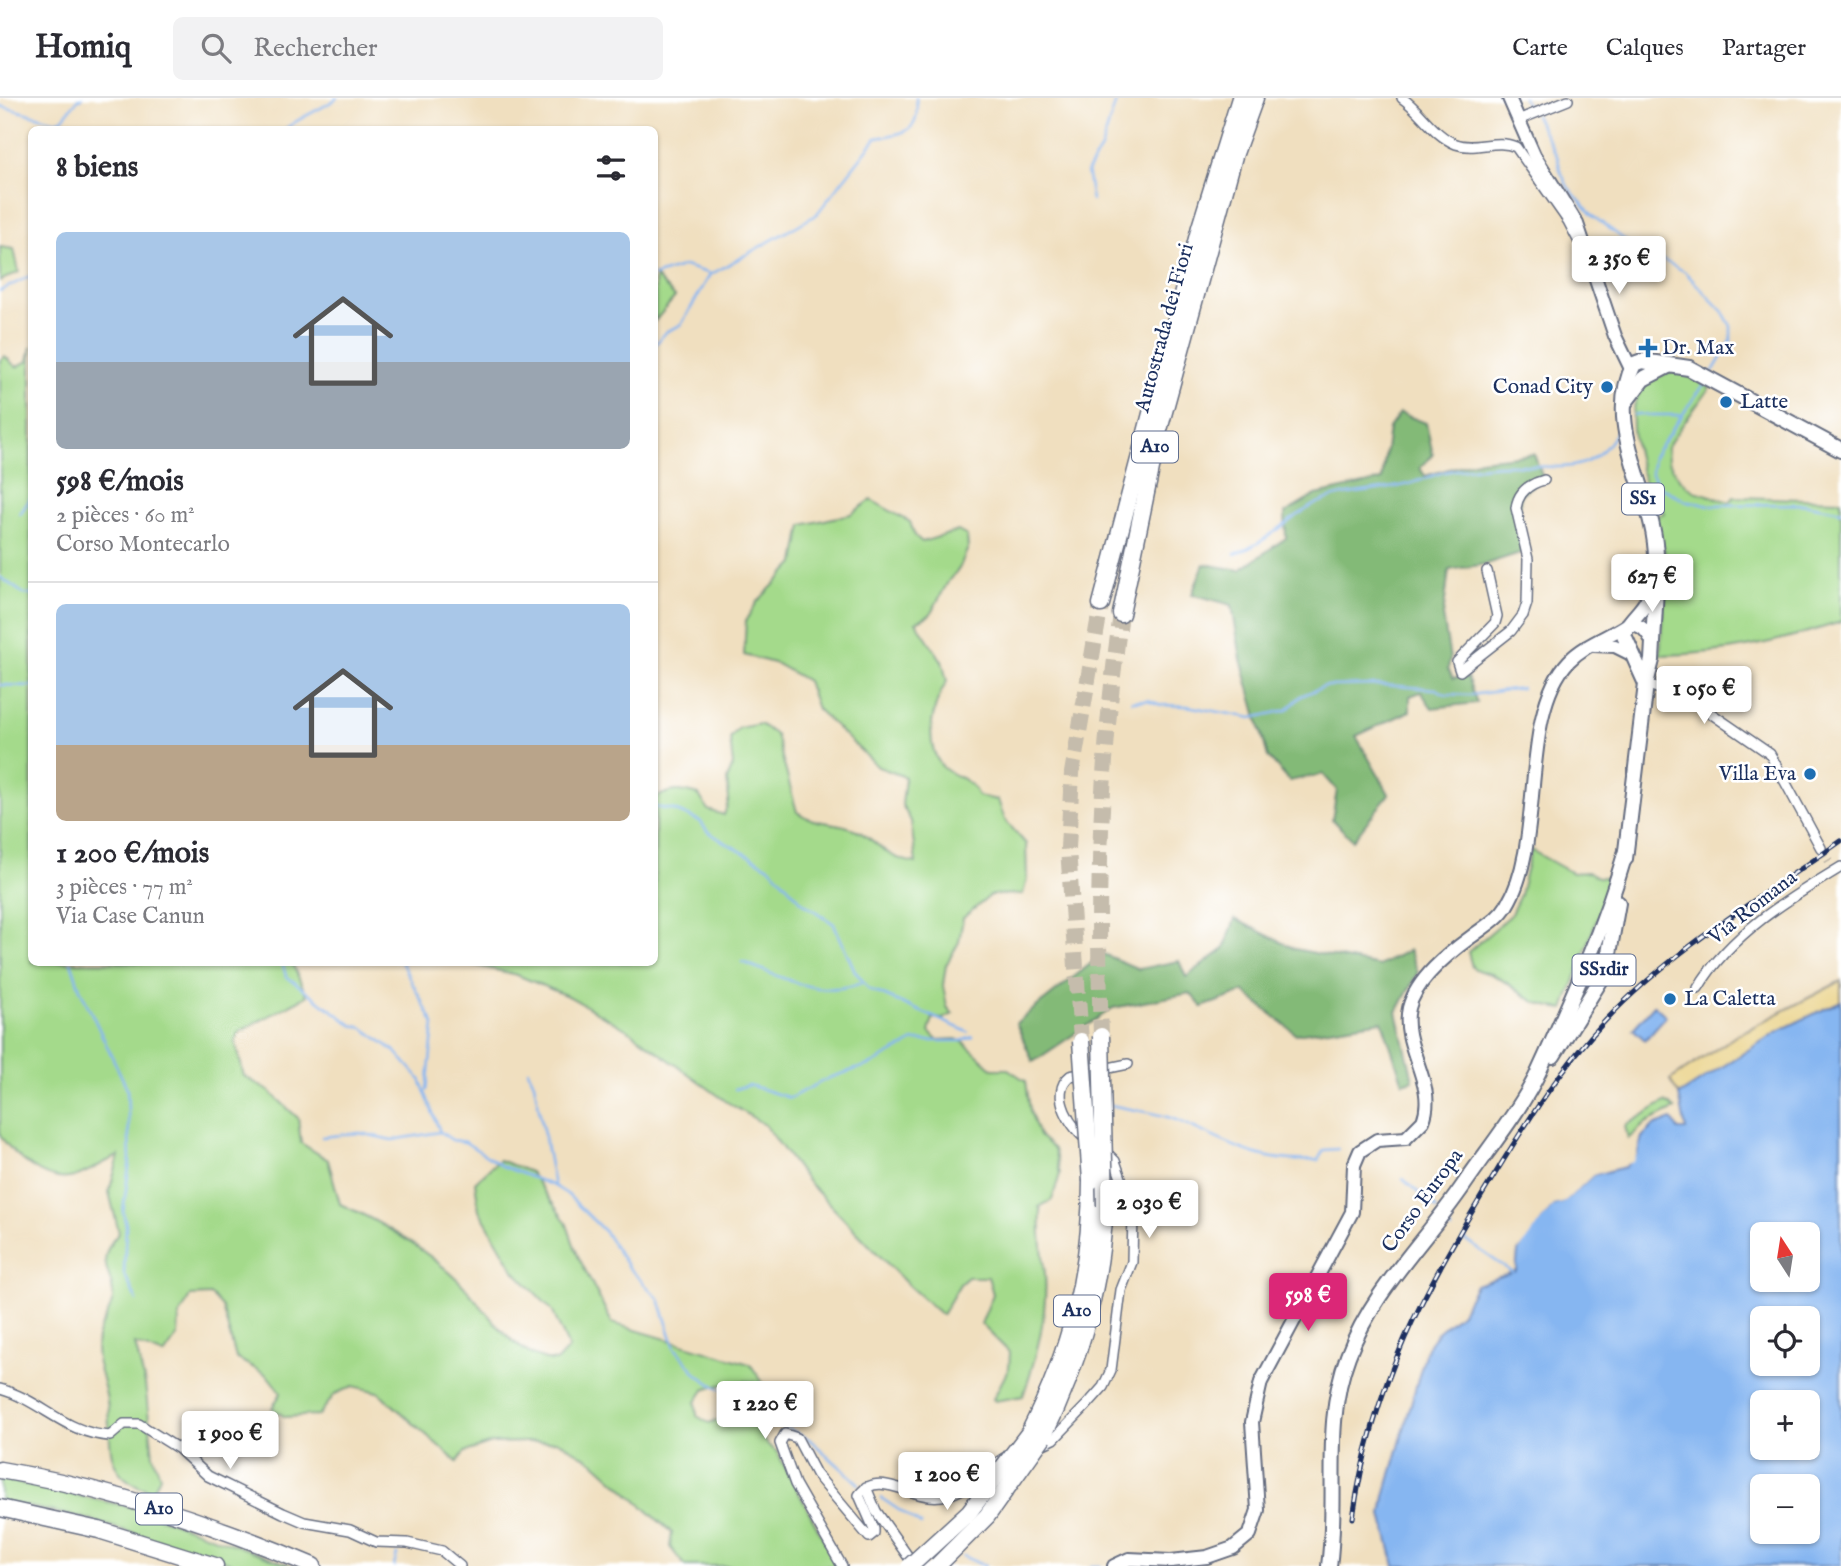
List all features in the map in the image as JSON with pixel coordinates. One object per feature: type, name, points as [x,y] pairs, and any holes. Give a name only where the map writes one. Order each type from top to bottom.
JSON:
[{"type":"highway","name":"Autostrada dei Fiori","points":[[1101,604],[1192,281],[1240,98]]},
{"type":"highway","name":"Autostrada dei Fiori","points":[[1121,614],[1192,281],[1255,98]]},
{"type":"highway","name":"A10","points":[[937,1566],[987,1516],[1072,1374],[1090,1318],[1100,1269],[1105,1206],[1101,1036]]},
{"type":"highway","name":"A10","points":[[913,1566],[969,1512],[1036,1435],[1074,1324],[1085,1271],[1091,1181],[1081,1041]]},
{"type":"highway","name":"A10","points":[[0,1470],[131,1500],[226,1530],[313,1566]]},
{"type":"highway","name":"A10","points":[[0,1508],[109,1532],[215,1566]]},
{"type":"main road","points":[[1509,98],[1523,118],[1534,155],[1571,213],[1584,242],[1608,316],[1637,368],[1672,364],[1697,371],[1841,450]]},
{"type":"main road","name":"SS1","points":[[1114,1566],[1129,1559],[1171,1562],[1206,1557],[1238,1545],[1252,1529],[1258,1502],[1252,1422],[1259,1388],[1352,1212],[1354,1165],[1360,1151],[1377,1140],[1406,1138],[1423,1122],[1426,1096],[1408,1025],[1411,1001],[1422,983],[1440,964],[1506,908],[1521,869],[1549,694],[1569,661],[1628,624],[1645,604],[1655,582],[1655,548],[1632,463],[1624,417],[1628,378],[1637,368]]},
{"type":"main road","name":"Corso Europa","points":[[1538,1072],[1550,1061],[1594,993],[1608,959],[1650,689],[1657,597],[1655,582]]},
{"type":"main road","points":[[1650,689],[1624,635],[1628,624],[1637,624],[1644,629],[1653,643]]},
{"type":"main road","points":[[1590,646],[1615,646],[1631,654]]},
{"type":"main road","name":"Corso Europa","points":[[1329,1566],[1335,1404],[1354,1341],[1374,1304],[1461,1189],[1538,1072],[1580,985],[1611,903],[1626,851]]},
{"type":"main road","points":[[1580,985],[1584,994],[1594,993]]},
{"type":"street","points":[[1402,98],[1414,106],[1442,136],[1456,144],[1468,146],[1507,143],[1516,147],[1568,221],[1576,240],[1584,242]]},
{"type":"street","points":[[1523,118],[1568,100]]},
{"type":"street","points":[[1487,571],[1497,616],[1495,623],[1457,662],[1460,671],[1511,631],[1523,615],[1527,603],[1528,559],[1516,508],[1517,500],[1525,489],[1544,480]]},
{"type":"street","points":[[1650,689],[1693,701],[1770,754],[1821,848]]},
{"type":"street","points":[[1829,861],[1838,869]]},
{"type":"street","name":"Via Romana","points":[[1699,988],[1723,952],[1781,904],[1838,869]]},
{"type":"street","points":[[842,1566],[795,1484],[780,1443],[781,1437],[788,1433],[797,1438],[816,1474],[869,1537],[874,1533],[874,1529],[859,1499],[866,1487],[880,1483],[928,1496],[957,1494],[1008,1456],[1049,1443],[1103,1387],[1111,1370],[1121,1290],[1132,1262],[1133,1212],[1111,1155],[1073,1130],[1061,1088],[1070,1076],[1128,1064]]},
{"type":"street","points":[[0,1389],[26,1399],[78,1431],[110,1436],[124,1424],[139,1424],[179,1449],[208,1476],[250,1499],[304,1522],[350,1530],[376,1542],[407,1543],[442,1551],[460,1566]]},
{"type":"street","points":[[866,1487],[876,1511],[913,1566]]},
{"type":"green space","points":[[0,247],[14,249],[19,272],[0,281]]},
{"type":"green space","points":[[658,279],[675,297],[658,317]]},
{"type":"green space","points":[[5,356],[16,367],[28,361],[28,966],[293,966],[307,996],[240,1031],[235,1041],[244,1076],[269,1091],[298,1118],[301,1143],[328,1160],[340,1204],[386,1227],[444,1268],[514,1342],[542,1359],[557,1361],[569,1348],[552,1310],[515,1272],[479,1210],[475,1182],[499,1160],[530,1172],[566,1222],[578,1256],[612,1323],[750,1364],[768,1390],[755,1382],[746,1381],[704,1390],[696,1402],[697,1416],[709,1423],[737,1413],[748,1418],[768,1445],[777,1452],[838,1566],[685,1566],[670,1547],[672,1533],[595,1463],[558,1441],[492,1443],[465,1452],[457,1462],[378,1392],[353,1386],[335,1394],[319,1415],[285,1417],[272,1408],[281,1393],[267,1375],[236,1358],[222,1307],[211,1295],[190,1296],[179,1317],[178,1335],[164,1355],[135,1344],[145,1384],[153,1455],[160,1476],[153,1491],[136,1485],[117,1468],[112,1457],[107,1401],[96,1347],[113,1298],[105,1260],[111,1243],[119,1233],[109,1192],[119,1156],[74,1177],[53,1177],[32,1167],[0,1136],[0,360]]},
{"type":"green space","points":[[1678,371],[1710,387],[1667,448],[1668,461],[1682,482],[1695,491],[1730,502],[1734,497],[1841,500],[1841,622],[1752,646],[1660,655],[1664,597],[1673,580],[1654,517],[1664,513],[1660,502],[1654,504],[1649,499],[1633,422],[1635,404],[1642,389],[1656,378]]},
{"type":"green space","points":[[1400,413],[1426,423],[1433,455],[1420,468],[1425,476],[1480,460],[1534,454],[1543,478],[1521,494],[1517,531],[1523,552],[1486,564],[1449,570],[1443,616],[1450,659],[1448,669],[1453,678],[1467,677],[1477,703],[1432,708],[1421,692],[1410,696],[1410,711],[1356,736],[1389,794],[1353,840],[1332,820],[1337,790],[1323,774],[1289,781],[1268,757],[1241,659],[1232,605],[1192,594],[1204,564],[1240,570],[1286,538],[1285,513],[1316,495],[1382,480],[1389,428]]},
{"type":"green space","points":[[871,500],[910,522],[915,536],[922,542],[958,531],[967,536],[968,548],[959,569],[949,580],[930,615],[916,622],[942,661],[947,681],[934,711],[932,745],[945,769],[970,784],[978,796],[998,800],[1005,820],[1026,844],[1027,879],[1023,894],[991,895],[963,918],[959,942],[946,965],[943,985],[947,1007],[953,1014],[943,1019],[933,1018],[929,1032],[937,1040],[956,1039],[963,1042],[993,1069],[1008,1069],[1026,1081],[1030,1111],[1039,1136],[1054,1149],[1060,1174],[1052,1200],[1039,1207],[1045,1305],[1040,1336],[1023,1396],[995,1401],[993,1399],[1009,1368],[1010,1353],[981,1324],[993,1294],[988,1277],[968,1277],[960,1284],[942,1315],[909,1286],[807,1181],[765,1125],[727,1102],[631,1032],[570,997],[517,975],[479,966],[658,966],[658,797],[671,792],[693,793],[699,795],[708,810],[724,815],[729,799],[727,780],[733,765],[730,738],[739,728],[760,724],[776,735],[797,812],[812,819],[854,829],[895,857],[916,863],[911,821],[902,805],[905,777],[878,767],[817,709],[807,681],[777,664],[744,655],[746,620],[757,602],[795,563],[802,525],[851,514]]},
{"type":"green space","points":[[1531,850],[1572,873],[1589,872],[1598,877],[1612,878],[1564,1009],[1531,1000],[1493,975],[1474,969],[1468,952],[1510,916],[1520,895]]},
{"type":"green space","points":[[1235,919],[1295,949],[1379,966],[1409,950],[1418,972],[1397,1012],[1413,1080],[1403,1083],[1382,1021],[1296,1034],[1244,992],[1202,1007],[1190,993],[1113,1008],[1033,1062],[1016,1023],[1103,954],[1139,969],[1179,961],[1186,977],[1224,949]]},
{"type":"green space","points":[[1665,1102],[1675,1109],[1647,1122],[1628,1139],[1625,1126]]},
{"type":"green space","points":[[0,1479],[131,1507],[293,1566],[242,1566],[83,1518],[0,1501]]},
{"type":"sand","points":[[1841,981],[1841,1001],[1776,1032],[1679,1095],[1670,1080],[1737,1035]]},
{"type":"water","points":[[1841,1001],[1841,1566],[1395,1566],[1382,1515],[1427,1347],[1439,1331],[1461,1313],[1476,1285],[1516,1271],[1518,1252],[1553,1205],[1562,1203],[1593,1175],[1625,1167],[1637,1154],[1642,1137],[1653,1126],[1672,1119],[1678,1130],[1686,1130],[1679,1095],[1776,1032]]},
{"type":"water","points":[[1654,1005],[1666,1016],[1645,1040],[1633,1029]]},
{"type":"pier","points":[[1636,1139],[1639,1141],[1633,1162],[1593,1175],[1563,1203],[1553,1205],[1518,1252],[1522,1238],[1550,1203],[1563,1197],[1592,1172],[1630,1160]]},
{"type":"waterway","points":[[77,100],[82,98]]},
{"type":"waterway","points":[[290,126],[337,98]]},
{"type":"waterway","points":[[658,341],[667,331],[681,325],[710,275],[816,215],[876,138],[909,129],[916,118],[916,98]]},
{"type":"waterway","points":[[1092,200],[1087,171],[1101,149],[1117,98]]},
{"type":"waterway","points":[[1523,98],[1529,111]]},
{"type":"waterway","points":[[0,106],[56,121],[62,119],[76,102]]},
{"type":"waterway","points":[[1535,115],[1558,158],[1568,187],[1594,217],[1629,243],[1684,271],[1723,312],[1731,326],[1731,341],[1712,373]]},
{"type":"waterway","points":[[658,275],[684,266],[711,274]]},
{"type":"waterway","points":[[0,291],[28,277]]},
{"type":"waterway","points":[[1706,381],[1653,457],[1651,473],[1659,486],[1686,501],[1708,505],[1804,504],[1841,511]]},
{"type":"waterway","points":[[1634,415],[1682,415]]},
{"type":"waterway","points":[[1235,554],[1256,544],[1312,506],[1333,497],[1405,485],[1444,472],[1474,468],[1506,465],[1575,466],[1598,455],[1619,427]]},
{"type":"waterway","points":[[20,514],[28,502]]},
{"type":"waterway","points":[[0,577],[28,594]]},
{"type":"waterway","points":[[0,685],[28,686]]},
{"type":"waterway","points":[[1132,701],[1148,700],[1161,705],[1187,706],[1252,718],[1287,710],[1301,696],[1325,686],[1383,685],[1470,695],[1521,688]]},
{"type":"waterway","points":[[658,808],[674,810],[700,821],[707,831],[771,868],[802,902],[834,924],[855,971],[869,989],[968,1032]]},
{"type":"waterway","points":[[742,962],[815,987],[830,989],[861,983]]},
{"type":"waterway","points":[[72,966],[80,989],[127,1088],[130,1160],[123,1212],[126,1225],[124,1273],[137,1301]]},
{"type":"waterway","points":[[283,966],[286,976],[352,1025],[363,1028],[396,1052],[420,1079],[440,1132],[452,1140],[465,1142],[502,1166],[554,1186],[567,1194],[605,1232],[628,1267],[659,1299],[675,1348],[698,1375],[719,1389],[745,1390],[759,1395],[779,1424],[809,1439],[859,1484]]},
{"type":"waterway","points":[[403,966],[434,1024],[427,1090]]},
{"type":"waterway","points":[[735,1089],[749,1085],[790,1098],[829,1078],[872,1064],[914,1041],[961,1041],[973,1037]]},
{"type":"waterway","points":[[528,1070],[534,1083],[554,1186]]},
{"type":"waterway","points":[[1110,1105],[1171,1118],[1230,1145],[1278,1159],[1318,1160],[1324,1150],[1338,1149]]},
{"type":"waterway","points":[[322,1137],[360,1133],[392,1140],[440,1132]]},
{"type":"waterway","points":[[1403,1179],[1437,1209]]},
{"type":"waterway","points":[[1445,1221],[1452,1230]]},
{"type":"waterway","points":[[1464,1239],[1512,1272]]},
{"type":"waterway","points":[[881,1498],[921,1525]]},
{"type":"waterway","points":[[394,1566],[397,1554]]},
{"type":"waterway","points":[[963,1556],[985,1566]]},
{"type":"waterway","points":[[1091,1566],[1101,1566]]},
{"type":"tunnel","points":[[1081,1041],[1068,848],[1072,773],[1101,604]]},
{"type":"tunnel","points":[[1101,1036],[1101,825],[1108,721],[1121,614]]},
{"type":"tunnel","points":[[1821,848],[1829,861]]},
{"type":"railway","points":[[1353,1518],[1373,1424],[1405,1338],[1446,1257],[1546,1094],[1590,1038],[1632,994],[1719,925],[1841,841]]},
{"type":"place","name":"Dr. Max","points":[[1648,348]]},
{"type":"place","name":"Conad City","points":[[1607,387]]},
{"type":"place","name":"Latte","points":[[1726,402]]},
{"type":"place","name":"Villa Eva","points":[[1810,774]]},
{"type":"place","name":"La Caletta","points":[[1670,999]]}]
